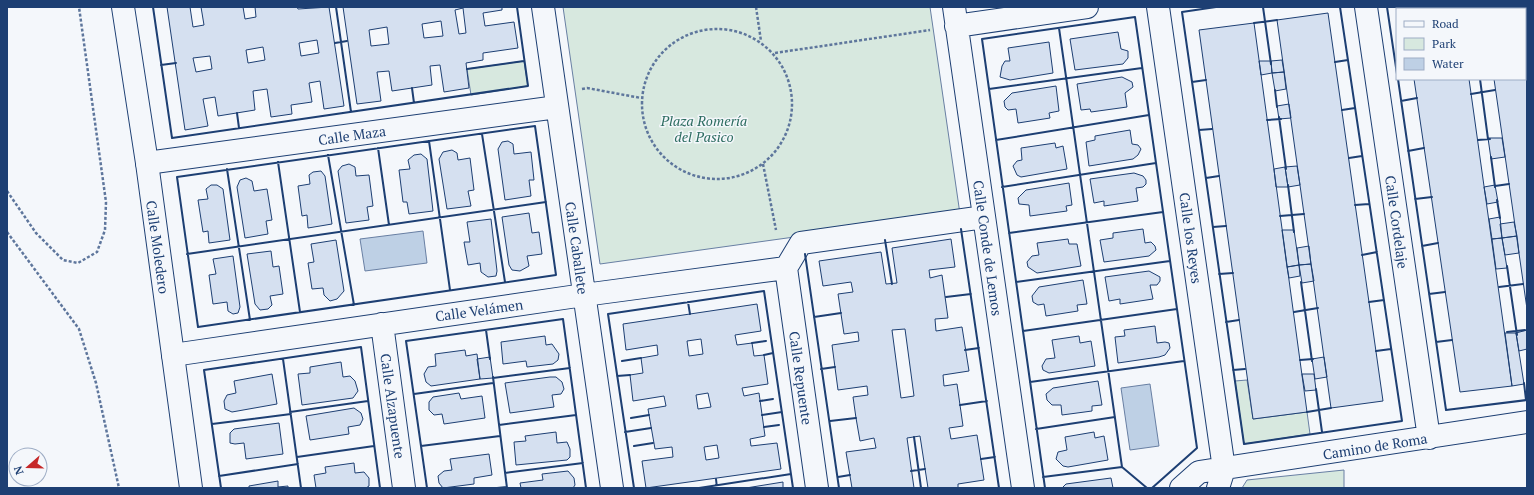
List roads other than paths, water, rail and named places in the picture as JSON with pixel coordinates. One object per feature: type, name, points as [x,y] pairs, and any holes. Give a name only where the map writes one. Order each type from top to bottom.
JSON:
[{"type":"street","name":"Calle Moledero","points":[[123,7],[147,163],[191,488]]},
{"type":"street","name":"Calle Caballete","points":[[543,7],[612,488]]},
{"type":"street","points":[[955,16],[1087,7]]},
{"type":"street","name":"Calle los Reyes","points":[[1158,7],[1221,478]]},
{"type":"street","name":"Calle Cordelaje","points":[[1366,7],[1428,438]]},
{"type":"street","name":"Calle Conde de Lemos","points":[[955,16],[1023,488]]},
{"type":"street","name":"Calle Maza","points":[[147,163],[557,107]]},
{"type":"street","points":[[786,268],[801,243],[984,217]]},
{"type":"street","name":"Calle Velámen","points":[[173,355],[584,295],[786,268]]},
{"type":"street","name":"Calle Repuente","points":[[786,268],[817,488]]},
{"type":"street","name":"Calle Alzapuente","points":[[382,324],[404,488]]},
{"type":"street","name":"Camino de Roma","points":[[1181,488],[1199,472],[1221,478],[1428,438],[1527,422]]},
{"type":"water","points":[[423,231],[427,263],[365,271],[360,239]]},
{"type":"water","points":[[1150,384],[1159,446],[1130,450],[1121,388]]},
{"type":"park label","name":"Plaza Romería del Pasico","points":[[704,128]]}]
